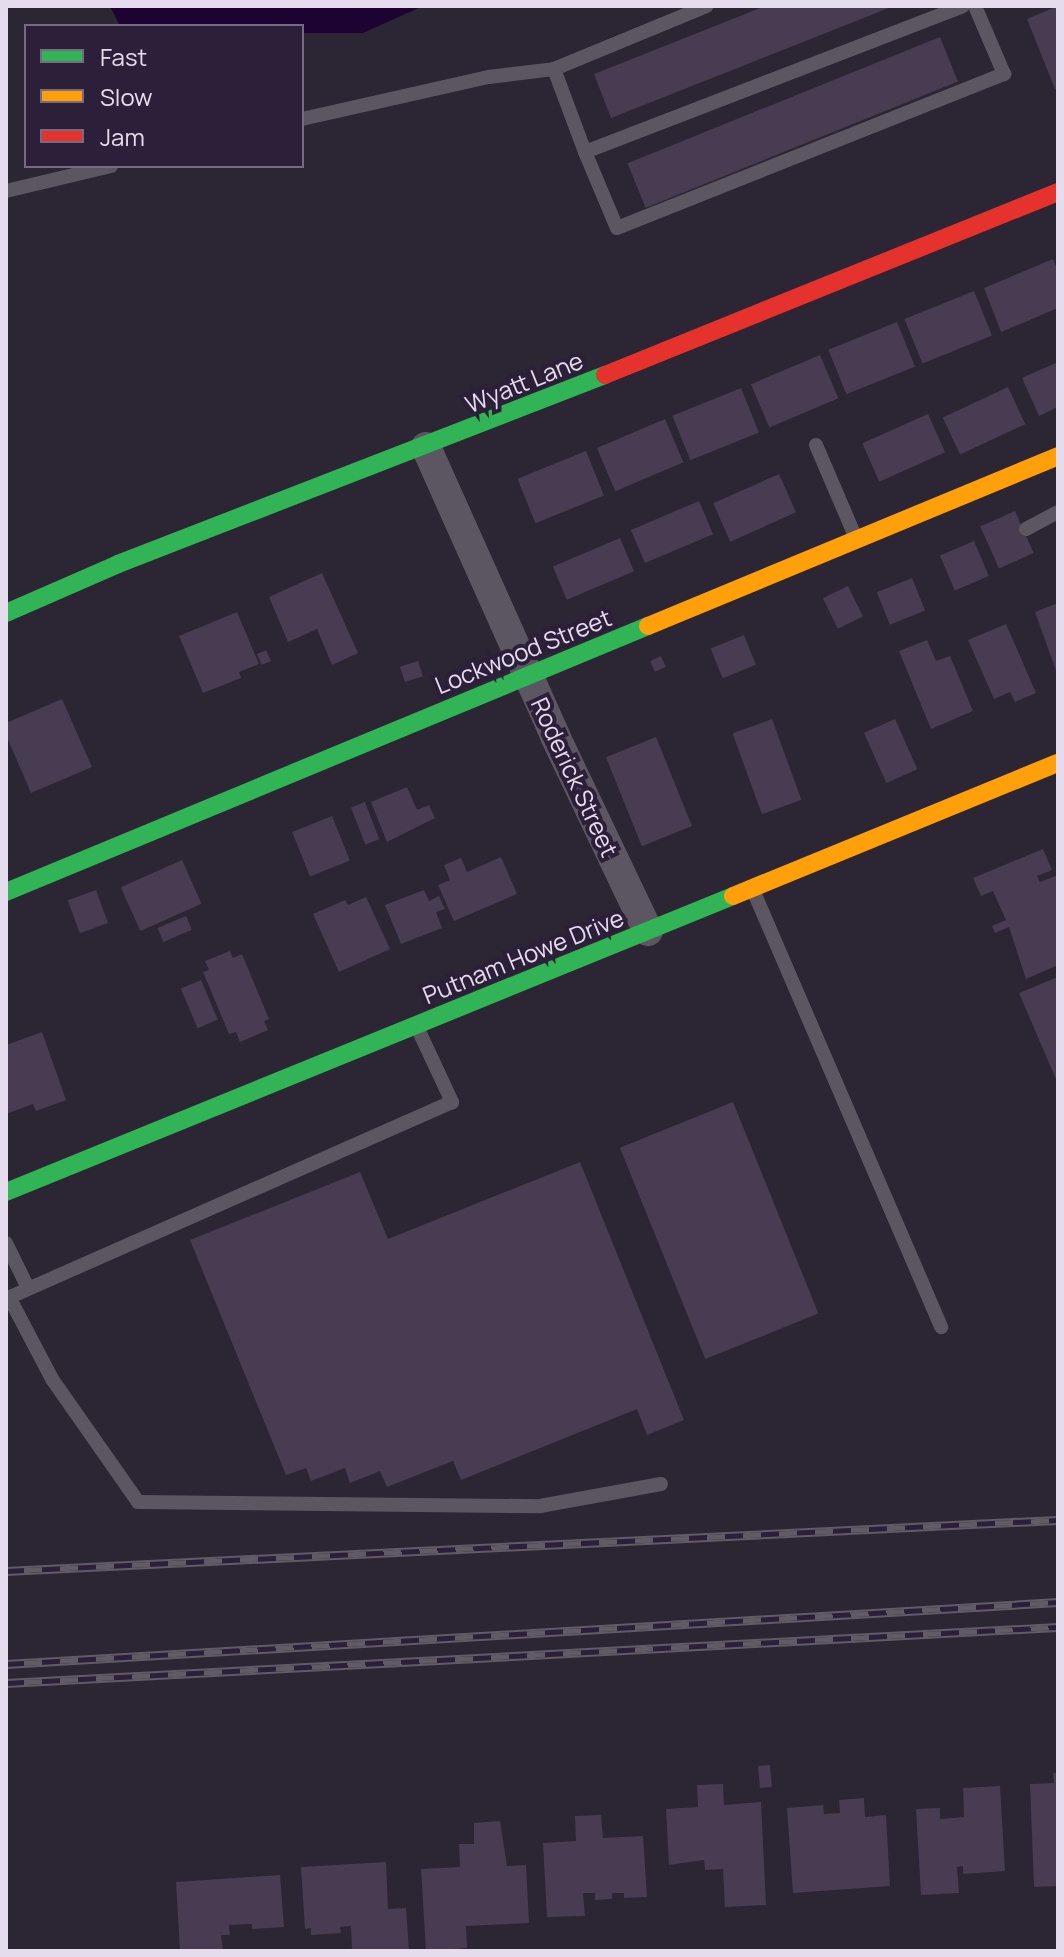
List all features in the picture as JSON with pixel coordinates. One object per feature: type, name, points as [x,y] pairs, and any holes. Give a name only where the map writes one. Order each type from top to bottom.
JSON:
[{"type":"street","name":"Wyatt Lane","points":[[6,613],[118,564],[426,447],[1058,192]]},
{"type":"street","name":"Roderick Street","points":[[426,447],[528,676],[648,931]]},
{"type":"street","name":"Lockwood Street","points":[[6,892],[1058,456]]},
{"type":"street","name":"Putnam Howe Drive","points":[[6,1192],[1058,763]]},
{"type":"lane","points":[[304,119],[489,77],[554,69],[707,6]]},
{"type":"lane","points":[[585,152],[963,6]]},
{"type":"lane","points":[[554,69],[617,228],[1004,74],[975,6]]},
{"type":"lane","points":[[6,191],[103,168]]},
{"type":"lane","points":[[816,445],[857,540]]},
{"type":"lane","points":[[1026,529],[1058,512]]},
{"type":"lane","points":[[752,888],[941,1327]]},
{"type":"lane","points":[[417,1026],[452,1102],[9,1297],[52,1379],[138,1502],[540,1506],[661,1484]]},
{"type":"lane","points":[[6,1243],[28,1288]]},
{"type":"shaded area","points":[[110,6],[423,6],[363,33],[304,33],[304,24],[119,24]]},
{"type":"building","points":[[765,6],[894,6],[611,118],[594,74]]},
{"type":"building","points":[[1058,6],[1058,88],[1055,89],[1027,19]]},
{"type":"building","points":[[940,37],[958,82],[646,208],[628,163]]},
{"type":"building","points":[[1053,259],[1058,271],[1058,308],[1001,332],[984,288]]},
{"type":"building","points":[[974,291],[992,336],[922,364],[904,319]]},
{"type":"building","points":[[897,322],[915,367],[846,394],[828,350]]},
{"type":"building","points":[[820,355],[838,398],[769,428],[751,384]]},
{"type":"building","points":[[1058,362],[1058,407],[1039,416],[1022,378]]},
{"type":"building","points":[[1008,387],[1025,424],[960,455],[943,417]]},
{"type":"building","points":[[741,388],[759,433],[690,460],[672,416]]},
{"type":"building","points":[[928,414],[945,452],[879,482],[862,443]]},
{"type":"building","points":[[665,419],[683,462],[615,491],[597,448]]},
{"type":"building","points":[[586,451],[604,496],[535,523],[517,479]]},
{"type":"building","points":[[779,474],[796,512],[730,542],[713,503]]},
{"type":"building","points":[[699,501],[713,534],[645,563],[631,530]]},
{"type":"building","points":[[1015,511],[1034,553],[999,568],[980,526]]},
{"type":"building","points":[[620,538],[634,571],[567,600],[553,567]]},
{"type":"building","points":[[974,541],[989,576],[955,590],[940,555]]},
{"type":"building","points":[[322,573],[358,653],[332,665],[317,629],[288,642],[269,597]]},
{"type":"building","points":[[912,578],[925,610],[890,625],[877,592]]},
{"type":"building","points":[[848,586],[863,617],[838,629],[823,598]]},
{"type":"building","points":[[1058,603],[1058,676],[1035,612]]},
{"type":"building","points":[[237,612],[259,664],[239,672],[241,678],[203,693],[179,636]]},
{"type":"building","points":[[1006,624],[1036,693],[1015,702],[1010,692],[994,699],[968,640]]},
{"type":"building","points":[[744,635],[756,665],[723,678],[711,648]]},
{"type":"building","points":[[927,640],[936,661],[950,656],[973,711],[931,729],[899,651]]},
{"type":"building","points":[[266,650],[271,661],[262,665],[257,654]]},
{"type":"building","points":[[661,656],[666,667],[655,672],[650,661]]},
{"type":"building","points":[[418,661],[423,676],[405,682],[400,667]]},
{"type":"building","points":[[62,699],[92,767],[31,793],[6,735],[6,723]]},
{"type":"building","points":[[772,719],[801,800],[762,814],[733,733]]},
{"type":"building","points":[[895,719],[917,769],[886,783],[864,733]]},
{"type":"building","points":[[656,737],[692,826],[642,846],[606,757]]},
{"type":"building","points":[[407,787],[417,810],[429,805],[435,818],[387,842],[371,802]]},
{"type":"building","points":[[365,802],[379,839],[365,845],[351,807]]},
{"type":"building","points":[[332,816],[350,861],[310,877],[292,832]]},
{"type":"building","points":[[1043,849],[1052,870],[1037,876],[1040,882],[1058,875],[1058,965],[1026,979],[1009,927],[995,933],[992,926],[1006,920],[993,891],[981,896],[973,878]]},
{"type":"building","points":[[501,857],[517,894],[454,921],[438,885],[450,880],[444,865],[461,858],[467,872]]},
{"type":"building","points":[[182,860],[202,904],[140,931],[121,887]]},
{"type":"building","points":[[96,890],[108,923],[80,933],[68,900]]},
{"type":"building","points":[[424,890],[429,901],[439,896],[445,909],[436,912],[442,928],[401,944],[385,905]]},
{"type":"building","points":[[366,897],[390,949],[339,972],[313,914],[345,900],[348,905]]},
{"type":"building","points":[[186,916],[192,930],[163,942],[157,928]]},
{"type":"building","points":[[230,951],[233,958],[242,954],[269,1019],[264,1021],[268,1030],[240,1042],[236,1032],[229,1034],[203,972],[209,970],[205,961]]},
{"type":"building","points":[[1058,977],[1058,1084],[1019,993]]},
{"type":"building","points":[[201,980],[218,1020],[198,1028],[181,989]]},
{"type":"building","points":[[42,1032],[66,1100],[36,1111],[33,1104],[6,1114],[6,1045]]},
{"type":"building","points":[[733,1102],[818,1313],[705,1359],[620,1148]]},
{"type":"building","points":[[580,1162],[684,1420],[647,1435],[637,1409],[461,1480],[453,1461],[387,1487],[380,1471],[350,1483],[345,1468],[311,1481],[306,1468],[286,1475],[190,1240],[360,1172],[388,1239]]},
{"type":"building","points":[[770,1765],[772,1787],[760,1788],[758,1766]]},
{"type":"building","points":[[1053,1773],[1058,1773],[1058,1886],[1034,1887],[1030,1784],[1054,1783]]},
{"type":"building","points":[[723,1784],[724,1805],[761,1802],[766,1905],[725,1907],[723,1869],[705,1870],[704,1860],[669,1865],[666,1809],[698,1807],[697,1785]]},
{"type":"building","points":[[1000,1786],[1005,1871],[963,1874],[963,1866],[957,1867],[959,1893],[921,1895],[916,1809],[940,1808],[940,1819],[964,1817],[963,1788]]},
{"type":"building","points":[[864,1798],[865,1817],[886,1815],[890,1886],[793,1893],[787,1808],[823,1805],[824,1814],[840,1813],[839,1800]]},
{"type":"building","points":[[601,1815],[603,1838],[643,1836],[647,1897],[624,1898],[624,1893],[612,1893],[612,1899],[595,1900],[595,1893],[583,1893],[585,1916],[547,1917],[543,1843],[576,1841],[575,1816]]},
{"type":"building","points":[[500,1821],[507,1866],[526,1865],[529,1923],[466,1926],[467,1948],[426,1951],[421,1869],[460,1867],[459,1844],[474,1844],[474,1823]]},
{"type":"building","points":[[386,1862],[388,1909],[406,1908],[409,1951],[352,1951],[351,1926],[340,1927],[341,1933],[311,1935],[311,1928],[305,1929],[301,1867]]},
{"type":"building","points":[[280,1875],[284,1927],[252,1929],[252,1924],[229,1925],[230,1935],[221,1935],[223,1951],[180,1951],[176,1882]]},
{"type":"railway","points":[[6,1571],[1058,1520]]},
{"type":"railway","points":[[6,1664],[1058,1602]]},
{"type":"railway","points":[[6,1683],[1058,1627]]},
{"type":"traffic: fast","points":[[6,613],[118,564],[605,375]]},
{"type":"traffic: fast","points":[[6,892],[648,626]]},
{"type":"traffic: fast","points":[[6,1192],[733,896]]},
{"type":"traffic: slow","points":[[648,626],[1058,456]]},
{"type":"traffic: slow","points":[[733,896],[1058,763]]},
{"type":"traffic: jam","points":[[605,375],[1058,192]]}]
